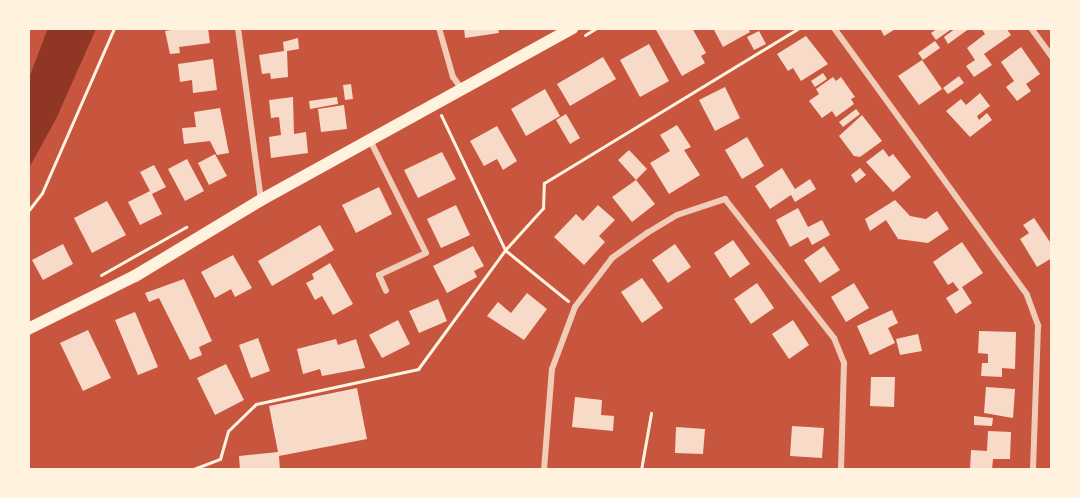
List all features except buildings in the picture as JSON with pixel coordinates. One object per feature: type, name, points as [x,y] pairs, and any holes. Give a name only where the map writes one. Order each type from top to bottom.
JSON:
[{"type":"main road","points":[[28,329],[135,276],[261,200],[460,88],[573,28]]},
{"type":"street","points":[[238,28],[261,200]]},
{"type":"street","points":[[439,28],[453,77],[460,88]]},
{"type":"street","points":[[834,28],[1027,295],[1038,326],[1033,470]]},
{"type":"street","points":[[1031,28],[1052,57]]},
{"type":"street","points":[[370,140],[426,253],[379,275],[386,291]]},
{"type":"street","points":[[543,470],[552,369],[575,307],[612,258],[677,215],[725,199],[834,338],[844,363],[841,470]]},
{"type":"path","points":[[28,211],[42,193],[114,28]]},
{"type":"path","points":[[191,470],[220,459],[228,431],[256,404],[418,369],[505,249],[543,208],[544,183],[799,28]]},
{"type":"path","points":[[433,104],[505,249],[575,307]]},
{"type":"path","points":[[641,470],[651,413]]},
{"type":"shaded area","points":[[48,28],[96,29],[56,119],[29,168],[29,78]]}]
